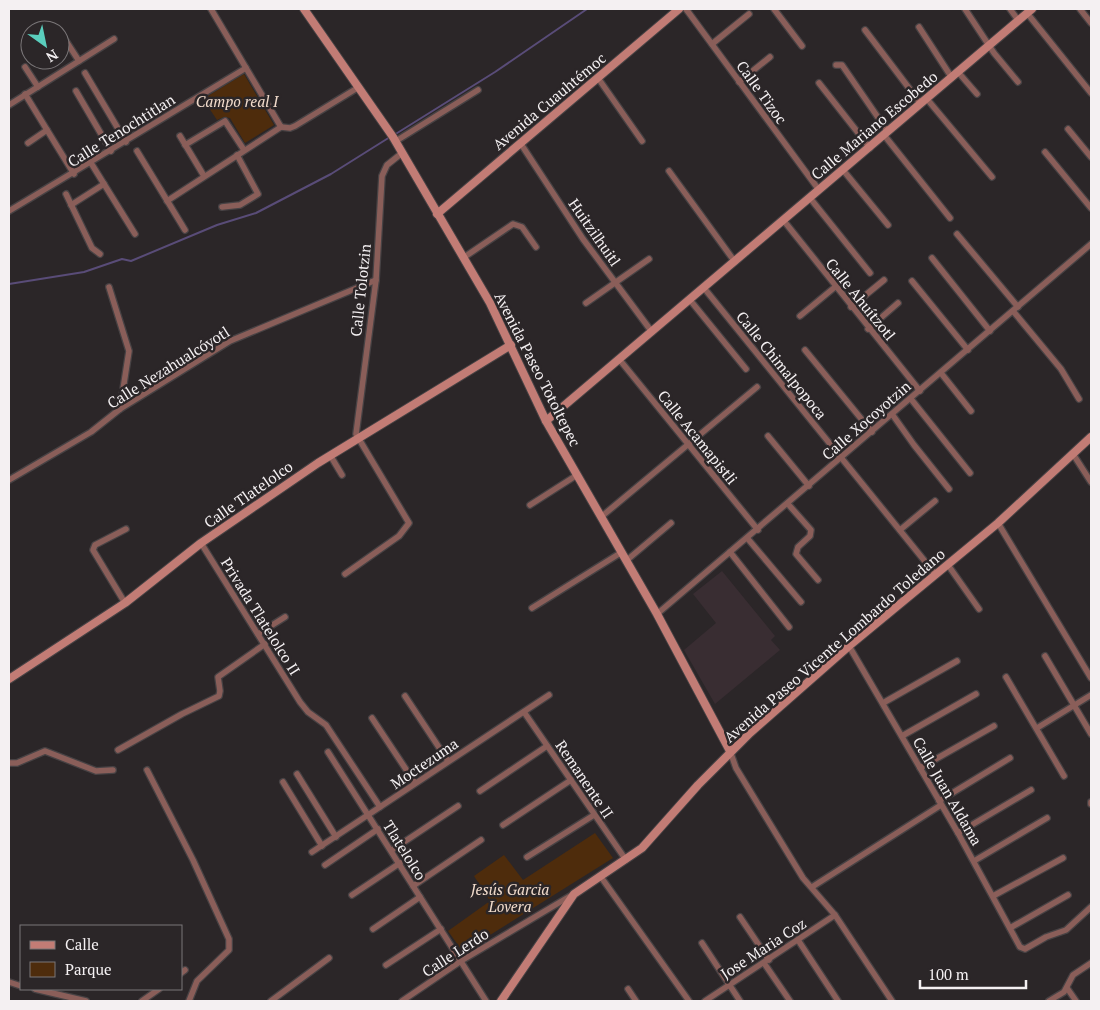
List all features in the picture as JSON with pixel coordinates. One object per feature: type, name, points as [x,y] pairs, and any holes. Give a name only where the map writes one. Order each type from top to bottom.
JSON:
[{"type":"main road","name":"Avenida Paseo Totoltepec","points":[[304,9],[394,137],[490,303],[546,421],[627,560],[730,751]]},
{"type":"main road","name":"Avenida Cuauhtémoc","points":[[437,214],[679,9]]},
{"type":"main road","name":"Calle Mariano Escobedo","points":[[546,421],[870,148],[1029,11]]},
{"type":"main road","name":"Calle Tlatelolco","points":[[9,679],[124,603],[202,543],[357,437],[511,345]]},
{"type":"main road","name":"Avenida Paseo Vicente Lombardo Toledano","points":[[574,894],[626,860],[652,838],[730,751],[849,646],[998,522],[1091,437]]},
{"type":"main road","points":[[501,1001],[574,894]]},
{"type":"street","points":[[211,9],[281,127]]},
{"type":"street","name":"Calle Tizoc","points":[[686,9],[819,190]]},
{"type":"street","points":[[774,9],[802,46]]},
{"type":"street","points":[[965,9],[1018,82]]},
{"type":"street","points":[[1010,9],[1018,20]]},
{"type":"street","points":[[1080,9],[1091,23]]},
{"type":"street","points":[[1029,11],[1091,93]]},
{"type":"street","points":[[712,44],[749,14]]},
{"type":"street","points":[[919,27],[952,78]]},
{"type":"street","points":[[865,30],[924,101],[992,177]]},
{"type":"street","points":[[9,105],[114,39]]},
{"type":"street","points":[[70,47],[79,60]]},
{"type":"street","points":[[739,82],[770,57]]},
{"type":"street","points":[[836,65],[842,65],[886,134],[950,218]]},
{"type":"street","name":"Calle Tenochtitlan","points":[[9,211],[74,174],[246,68]]},
{"type":"street","points":[[27,70],[38,87]]},
{"type":"street","points":[[958,72],[977,94]]},
{"type":"street","points":[[85,73],[126,142]]},
{"type":"street","points":[[598,78],[642,141]]},
{"type":"street","points":[[819,83],[870,148]]},
{"type":"street","points":[[167,201],[281,127],[290,128],[295,126],[359,87]]},
{"type":"street","points":[[394,137],[478,90]]},
{"type":"street","points":[[76,91],[111,151]]},
{"type":"street","points":[[25,94],[74,174]]},
{"type":"street","points":[[185,145],[225,121],[244,150]]},
{"type":"street","points":[[1068,129],[1091,157]]},
{"type":"street","points":[[28,143],[47,130]]},
{"type":"street","points":[[180,136],[204,176]]},
{"type":"street","name":"Huitzilhuitl","points":[[521,144],[615,284],[652,332]]},
{"type":"street","points":[[137,151],[186,230]]},
{"type":"street","points":[[1045,152],[1091,208]]},
{"type":"street","name":"Calle Tolotzin","points":[[357,437],[362,383],[376,280],[382,176],[387,165],[402,153]]},
{"type":"street","points":[[222,207],[240,205],[258,194],[237,155]]},
{"type":"street","points":[[91,163],[135,234]]},
{"type":"street","points":[[843,170],[888,225]]},
{"type":"street","points":[[669,171],[734,262]]},
{"type":"street","points":[[71,205],[104,184]]},
{"type":"street","points":[[66,194],[92,248],[100,254]]},
{"type":"street","points":[[810,198],[870,273]]},
{"type":"street","name":"Calle Ahuítzotl","points":[[784,221],[835,288],[920,391]]},
{"type":"street","points":[[463,258],[513,224],[522,227],[536,247]]},
{"type":"street","points":[[957,234],[1061,369],[1079,399]]},
{"type":"street","name":"Calle Xocoyotzin","points":[[657,614],[748,539],[1091,244]]},
{"type":"street","points":[[932,258],[990,331]]},
{"type":"street","points":[[586,303],[649,259]]},
{"type":"street","name":"Calle Nezahualcóyotl","points":[[9,480],[91,432],[120,410],[230,340],[376,280]]},
{"type":"street","points":[[851,306],[884,280]]},
{"type":"street","points":[[912,280],[968,350]]},
{"type":"street","points":[[109,287],[128,351],[120,410]]},
{"type":"street","name":"Calle Chimalpopoca","points":[[704,288],[936,575]]},
{"type":"street","points":[[800,316],[835,288]]},
{"type":"street","points":[[690,300],[746,369]]},
{"type":"street","points":[[868,329],[898,303]]},
{"type":"street","points":[[805,350],[872,432]]},
{"type":"street","name":"Calle Acamapistli","points":[[620,359],[758,530]]},
{"type":"street","points":[[941,374],[972,411]]},
{"type":"street","points":[[602,517],[757,388]]},
{"type":"street","points":[[911,399],[970,473]]},
{"type":"street","points":[[892,414],[914,446],[949,489]]},
{"type":"street","points":[[768,436],[810,486]]},
{"type":"street","points":[[345,574],[399,536],[409,523],[357,437]]},
{"type":"street","points":[[1073,454],[1091,482]]},
{"type":"street","points":[[330,455],[342,475]]},
{"type":"street","points":[[530,505],[577,475]]},
{"type":"street","points":[[900,530],[935,500]]},
{"type":"street","points":[[788,504],[811,530],[810,536],[798,547],[796,554],[818,580]]},
{"type":"street","points":[[998,522],[1091,678]]},
{"type":"street","points":[[627,560],[672,523]]},
{"type":"street","points":[[124,603],[93,550],[95,545],[126,528]]},
{"type":"street","points":[[748,539],[801,602]]},
{"type":"street","name":"Privada Tlatelolco II","points":[[202,543],[300,702],[308,712],[326,725],[380,807]]},
{"type":"street","points":[[532,608],[622,552]]},
{"type":"street","points":[[730,552],[789,627]]},
{"type":"street","points":[[948,564],[979,609]]},
{"type":"street","points":[[258,634],[285,617]]},
{"type":"street","points":[[118,750],[182,714],[219,696],[218,677],[264,644]]},
{"type":"street","name":"Calle Juan Aldama","points":[[849,646],[974,860],[1020,946],[1025,948],[1046,937],[1066,930],[1091,908]]},
{"type":"street","points":[[1045,656],[1091,734]]},
{"type":"street","points":[[883,703],[957,660]]},
{"type":"street","points":[[1006,678],[1064,776]]},
{"type":"street","points":[[902,736],[976,694]]},
{"type":"street","name":"Moctezuma","points":[[312,852],[549,695]]},
{"type":"street","points":[[405,696],[448,761]]},
{"type":"street","points":[[1037,728],[1091,696]]},
{"type":"street","name":"Remanente II","points":[[524,712],[626,860]]},
{"type":"street","points":[[372,718],[415,783]]},
{"type":"street","points":[[920,768],[994,726]]},
{"type":"street","points":[[480,791],[547,746]]},
{"type":"street","points":[[9,763],[17,763],[45,751],[96,771],[113,770]]},
{"type":"street","points":[[730,751],[736,768],[804,878],[835,915],[892,1001]]},
{"type":"street","name":"Tlatelolco","points":[[328,752],[392,850],[486,1001]]},
{"type":"street","points":[[812,886],[1010,758]]},
{"type":"street","points":[[147,770],[193,860],[229,939],[227,952],[198,981],[189,1001]]},
{"type":"street","points":[[297,774],[336,836]]},
{"type":"street","points":[[502,825],[571,780]]},
{"type":"street","points":[[283,782],[322,846]]},
{"type":"street","points":[[958,833],[1031,790]]},
{"type":"street","points":[[392,850],[458,806]]},
{"type":"street","points":[[527,857],[594,814]]},
{"type":"street","points":[[974,860],[1047,818]]},
{"type":"street","points":[[325,865],[378,829]]},
{"type":"street","points":[[413,886],[481,840]]},
{"type":"street","points":[[993,896],[1062,858]]},
{"type":"street","points":[[352,895],[400,863]]},
{"type":"street","points":[[601,877],[688,1001]]},
{"type":"street","name":"Calle Lerdo","points":[[402,1001],[461,961],[574,894]]},
{"type":"street","points":[[1010,928],[1068,895]]},
{"type":"street","points":[[373,929],[420,897]]},
{"type":"street","name":"Jose Maria Coz","points":[[705,1001],[835,915]]},
{"type":"street","points":[[740,917],[790,1001]]},
{"type":"street","points":[[386,965],[441,929]]},
{"type":"street","points":[[798,940],[838,1001]]},
{"type":"street","points":[[702,943],[740,1001]]},
{"type":"street","points":[[270,1001],[329,958]]},
{"type":"street","points":[[1049,1001],[1064,992],[1073,975],[1091,963]]},
{"type":"street","points":[[1067,988],[1076,1001]]},
{"type":"street","points":[[628,989],[636,1001]]},
{"type":"street","points":[[39,990],[86,1001]]},
{"type":"street","points":[[142,1001],[158,990]]},
{"type":"shaded area","points":[[722,571],[775,636],[771,640],[780,650],[715,704],[684,650],[716,623],[693,594]]},
{"type":"green space","name":"Campo real I","points":[[244,74],[274,125],[245,143],[230,118],[224,117],[217,120],[203,99]]},
{"type":"green space","name":"Jesús Garcia Lovera","points":[[595,833],[613,858],[463,952],[448,931],[490,901],[474,876],[504,855],[523,880]]},
{"type":"waterway","points":[[394,135],[495,72],[587,9]]},
{"type":"waterway","points":[[9,284],[84,272],[122,259],[131,261],[217,225],[256,213],[331,174],[390,137]]}]
